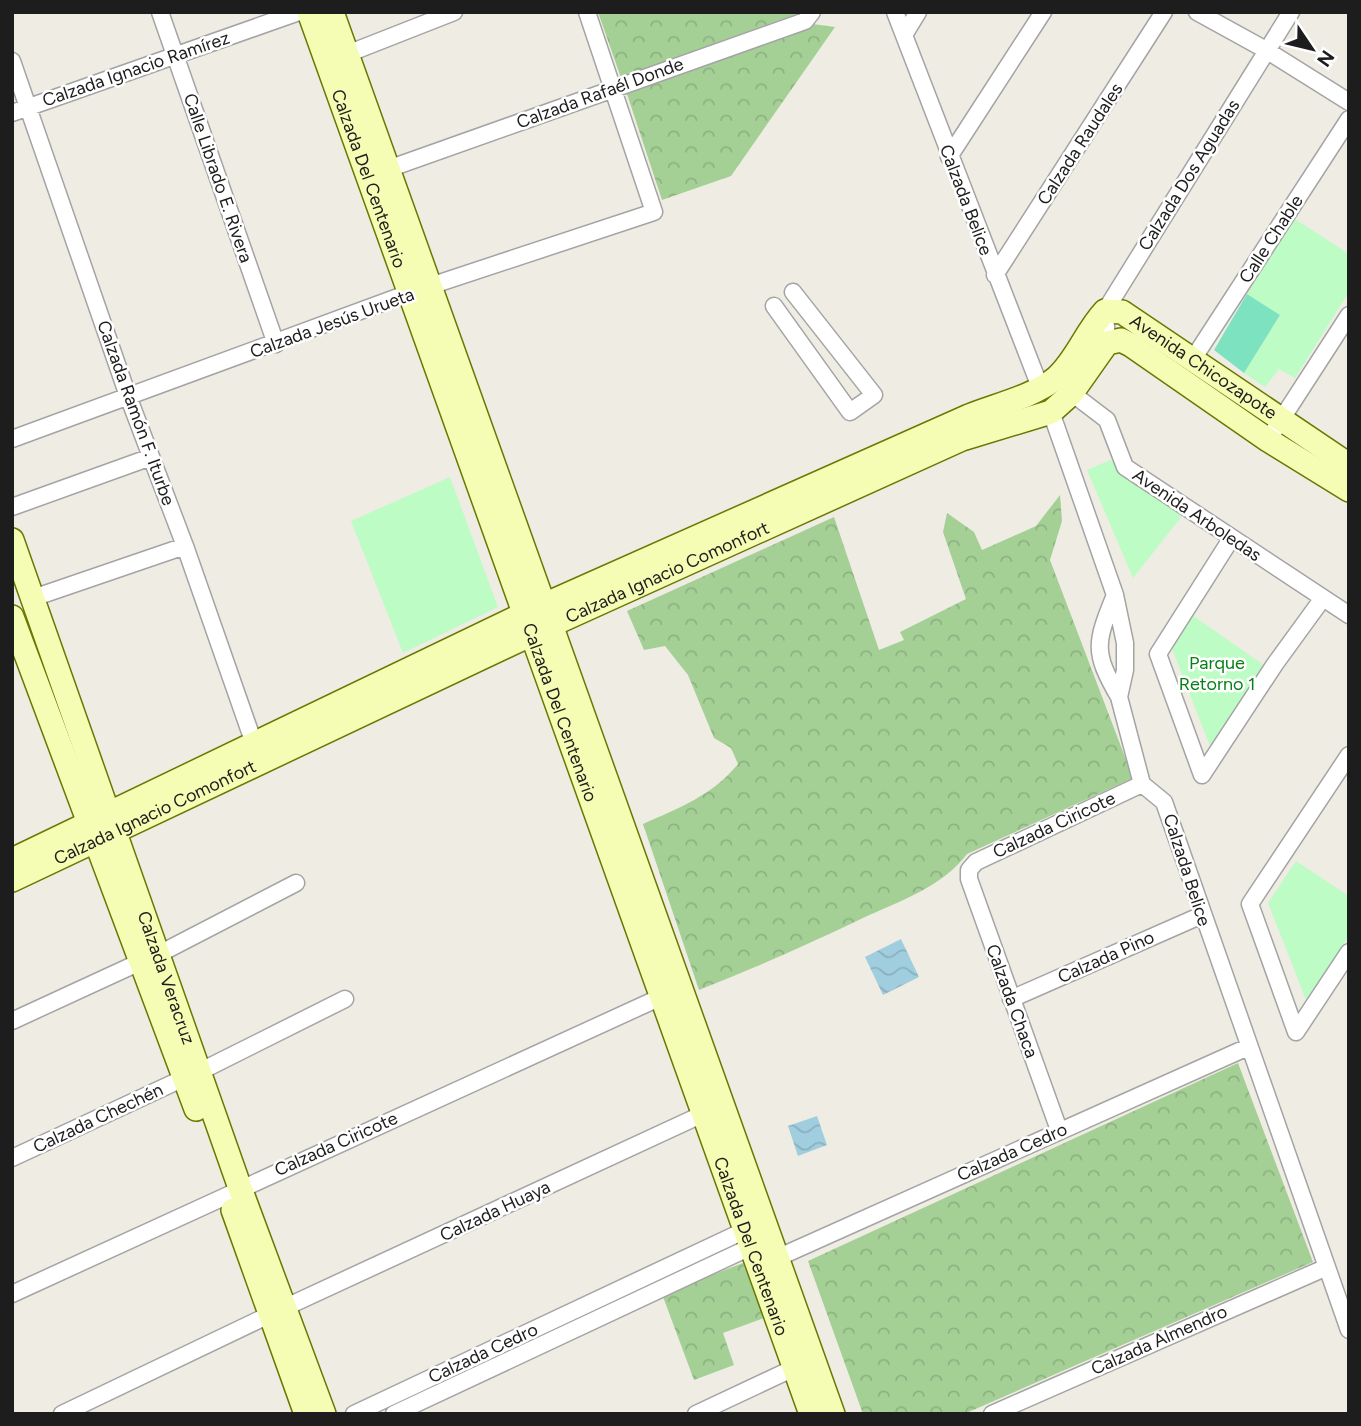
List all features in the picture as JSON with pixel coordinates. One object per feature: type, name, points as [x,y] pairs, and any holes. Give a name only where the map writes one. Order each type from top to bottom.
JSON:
[{"type":"main road","name":"Calzada Del Centenario","points":[[309,12],[420,290],[761,1239],[794,1368],[811,1414]]},
{"type":"main road","name":"Calzada Del Centenario","points":[[332,12],[388,169],[420,290]]},
{"type":"main road","name":"Avenida Chicozapote","points":[[1105,311],[1122,312],[1349,465]]},
{"type":"main road","points":[[1056,395],[1092,324],[1105,311]]},
{"type":"main road","name":"Avenida Chicozapote","points":[[1056,395],[1107,343],[1121,340],[1268,440],[1349,490]]},
{"type":"main road","name":"Calzada Ignacio Comonfort","points":[[12,880],[104,828],[257,753],[969,416],[1056,395]]},
{"type":"main road","name":"Calzada Veracruz","points":[[12,540],[33,598],[104,828],[277,1311],[306,1414]]},
{"type":"main road","name":"Calzada Veracruz","points":[[12,617],[104,828]]},
{"type":"main road","name":"Calzada Del Centenario","points":[[538,620],[661,997],[703,1114],[761,1239],[833,1414]]},
{"type":"main road","name":"Calzada Ignacio Comonfort","points":[[12,860],[104,828]]},
{"type":"main road","name":"Calzada Veracruz","points":[[277,1311],[324,1414]]},
{"type":"street","name":"Calle Librado E. Rivera","points":[[160,12],[276,344]]},
{"type":"street","name":"Calzada Ignacio Ramírez","points":[[12,113],[299,12]]},
{"type":"street","points":[[346,54],[454,12]]},
{"type":"street","points":[[587,12],[613,88]]},
{"type":"street","name":"Calzada Belice","points":[[895,12],[995,275],[1056,395],[1115,595],[1125,643],[1125,670],[1119,697],[1142,784],[1164,802],[1349,1331]]},
{"type":"street","points":[[904,35],[918,12]]},
{"type":"street","points":[[949,157],[1043,12]]},
{"type":"street","name":"Calzada Raudales","points":[[995,275],[1164,12]]},
{"type":"street","points":[[1197,12],[1266,50],[1349,102]]},
{"type":"street","name":"Calzada Dos Aguadas","points":[[1105,311],[1291,12]]},
{"type":"street","name":"Calzada Rafaél Donde","points":[[388,169],[805,21],[811,14]]},
{"type":"street","name":"Calzada Ramón F. Iturbe","points":[[12,61],[128,396],[186,546],[257,753]]},
{"type":"street","name":"Calzada Jesús Urueta","points":[[12,439],[420,290],[654,212],[613,88]]},
{"type":"street","name":"Calle Chable","points":[[1193,359],[1349,119]]},
{"type":"street","points":[[775,306],[850,412],[874,395],[793,292]]},
{"type":"street","points":[[1105,311],[1107,343]]},
{"type":"street","points":[[1268,440],[1349,315]]},
{"type":"street","name":"Avenida Arboledas","points":[[1056,395],[1107,419],[1125,467],[1349,615]]},
{"type":"street","points":[[12,507],[151,457]]},
{"type":"street","points":[[1231,539],[1158,654],[1202,775],[1275,664],[1323,598]]},
{"type":"street","points":[[33,598],[186,546]]},
{"type":"street","points":[[1115,595],[1098,637],[1104,672],[1119,697]]},
{"type":"street","points":[[1349,755],[1250,904],[1296,1032],[1349,952]]},
{"type":"street","name":"Calzada Ciricote","points":[[969,870],[976,862],[1142,784]]},
{"type":"street","name":"Calzada Chaca","points":[[969,870],[1011,999],[1059,1130]]},
{"type":"street","points":[[12,1021],[150,958],[296,883]]},
{"type":"street","name":"Calzada Pino","points":[[1011,999],[1202,915]]},
{"type":"street","name":"Calzada Ciricote","points":[[12,1294],[661,997]]},
{"type":"street","name":"Calzada Chechén","points":[[12,1157],[192,1075],[345,999]]},
{"type":"street","name":"Calzada Cedro","points":[[354,1414],[761,1239],[1059,1130],[1248,1047]]},
{"type":"street","name":"Calzada Huaya","points":[[62,1414],[277,1311],[703,1114]]},
{"type":"street","name":"Calzada Cedro","points":[[394,1414],[761,1239]]},
{"type":"street","name":"Calzada Almendro","points":[[992,1414],[1327,1266]]},
{"type":"street","points":[[696,1414],[794,1368]]},
{"type":"green space","points":[[598,12],[802,12],[621,78]]},
{"type":"green space","points":[[813,24],[835,27],[731,176],[662,200],[626,91]]},
{"type":"green space","points":[[1295,219],[1349,254],[1349,292],[1295,378],[1279,369],[1265,387],[1244,373],[1280,315],[1247,294]]},
{"type":"green space","points":[[1247,294],[1280,315],[1244,373],[1214,350]]},
{"type":"green space","points":[[1110,460],[1182,516],[1133,578],[1087,470]]},
{"type":"green space","points":[[450,477],[498,607],[403,653],[351,521]]},
{"type":"green space","points":[[1060,495],[1062,521],[1050,560],[1133,778],[967,854],[945,876],[906,899],[699,990],[643,824],[706,792],[738,764],[731,748],[714,738],[688,675],[665,646],[644,650],[627,611],[834,517],[879,650],[904,640],[900,632],[966,599],[943,532],[947,513],[974,532],[982,550],[1036,526]]},
{"type":"green space","name":"Parque Retorno 1","points":[[1192,615],[1265,666],[1210,746],[1171,646]]},
{"type":"green space","points":[[1296,861],[1349,896],[1349,936],[1306,1000],[1268,903]]},
{"type":"green space","points":[[1238,1063],[1313,1262],[964,1414],[863,1414],[808,1261]]},
{"type":"green space","points":[[743,1263],[764,1318],[723,1333],[734,1365],[694,1380],[662,1294]]},
{"type":"water","points":[[901,939],[919,977],[883,995],[865,957]]},
{"type":"water","points":[[817,1116],[827,1145],[798,1156],[788,1126]]}]
